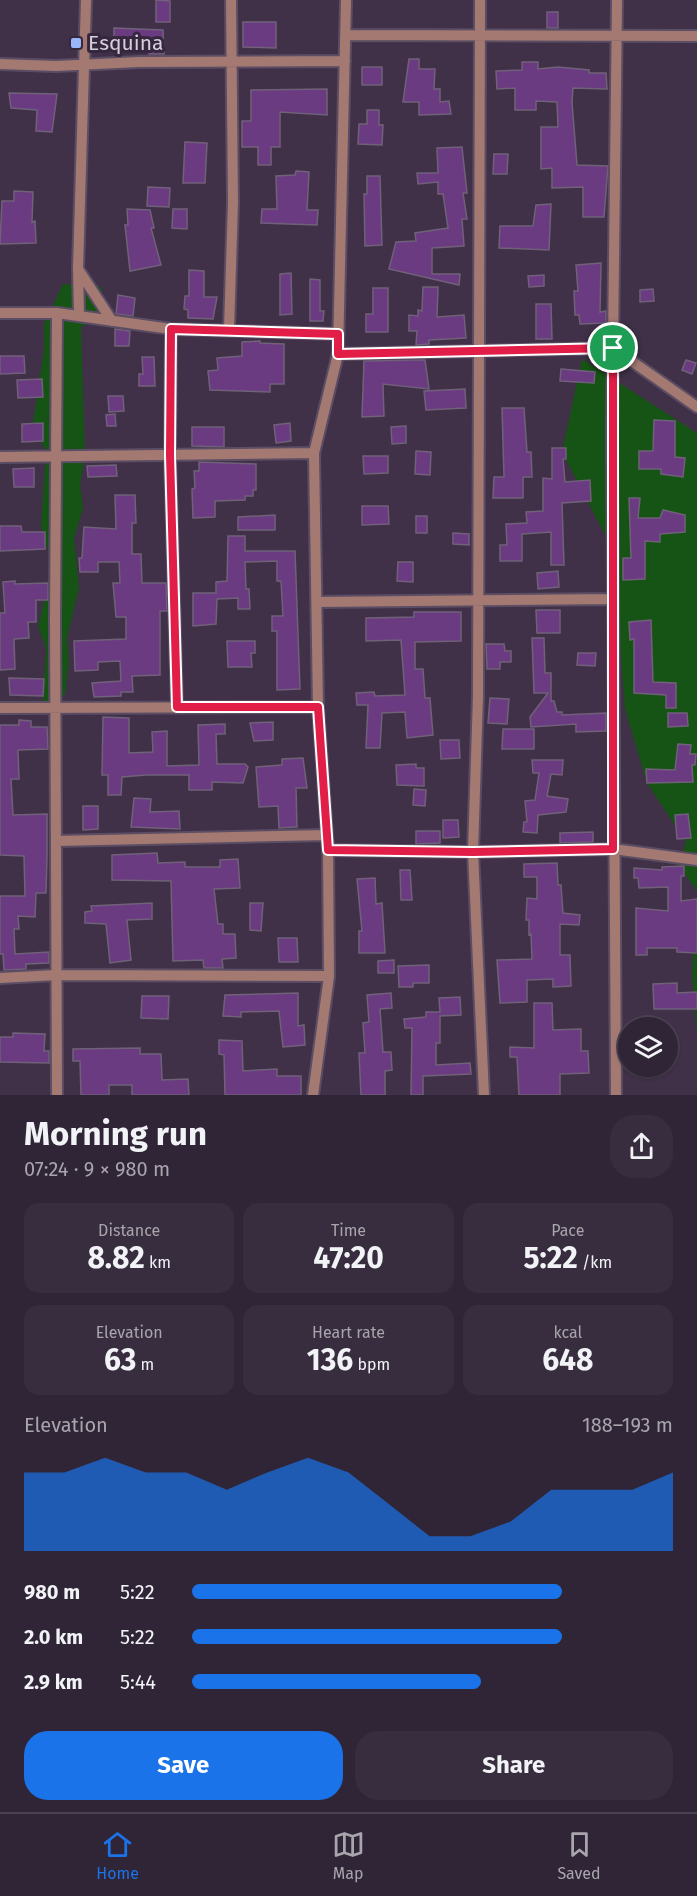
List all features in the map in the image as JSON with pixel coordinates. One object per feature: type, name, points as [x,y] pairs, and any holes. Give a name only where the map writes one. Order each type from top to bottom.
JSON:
[{"type":"street","points":[[79,315],[82,63],[87,35],[86,0]]},
{"type":"street","points":[[229,329],[233,63],[231,0]]},
{"type":"street","points":[[313,1095],[329,976],[328,850],[318,707],[314,453],[338,354],[346,0]]},
{"type":"street","points":[[480,0],[478,599],[473,852],[484,1095]]},
{"type":"street","points":[[616,1095],[613,849],[613,348],[617,0]]},
{"type":"street","points":[[346,35],[697,36]]},
{"type":"street","points":[[0,64],[56,66],[82,63],[345,61]]},
{"type":"street","points":[[78,268],[112,321]]},
{"type":"street","points":[[0,313],[79,315],[171,329],[338,334]]},
{"type":"street","points":[[57,313],[57,1095]]},
{"type":"street","points":[[171,329],[170,455],[177,707]]},
{"type":"street","points":[[338,354],[478,349],[613,348],[697,407]]},
{"type":"street","points":[[0,457],[314,453]]},
{"type":"street","points":[[316,602],[613,598]]},
{"type":"street","points":[[0,708],[56,706],[318,707]]},
{"type":"street","points":[[56,841],[327,835]]},
{"type":"street","points":[[328,850],[473,852],[613,849],[697,860]]},
{"type":"street","points":[[0,978],[56,975],[329,976]]},
{"type":"green space","points":[[63,284],[101,287],[107,314],[81,327],[85,456],[80,485],[83,508],[74,538],[79,588],[67,638],[69,661],[65,695],[49,706],[43,701],[46,648],[38,626],[51,574],[51,561],[41,526],[46,450],[32,429],[44,350],[44,324]]},
{"type":"green space","points":[[582,359],[697,433],[697,891],[679,866],[686,842],[647,783],[625,709],[613,550],[562,452]]},
{"type":"green space","points":[[697,891],[697,1041],[692,973]]},
{"type":"building","points":[[156,0],[170,1],[170,22],[156,22]]},
{"type":"building","points":[[547,12],[558,12],[558,28],[547,28]]},
{"type":"building","points":[[243,22],[276,22],[276,48],[243,47]]},
{"type":"building","points":[[114,28],[163,30],[164,54],[149,54],[149,47],[114,48]]},
{"type":"building","points":[[409,59],[419,59],[419,69],[435,69],[434,89],[440,89],[440,102],[449,101],[451,114],[419,115],[419,102],[403,102]]},
{"type":"building","points":[[522,62],[538,62],[538,69],[558,67],[589,70],[589,73],[606,73],[607,89],[573,88],[572,102],[577,165],[608,166],[604,217],[583,217],[583,187],[552,188],[552,168],[541,169],[541,127],[558,127],[557,102],[536,101],[536,110],[515,110],[515,88],[497,89],[496,71],[522,70]]},
{"type":"building","points":[[362,67],[382,67],[382,85],[362,85]]},
{"type":"building","points":[[327,89],[327,115],[280,112],[280,147],[271,147],[271,165],[258,165],[258,147],[242,147],[242,121],[251,121],[251,90]]},
{"type":"building","points":[[9,93],[57,94],[52,132],[36,131],[37,110],[11,108]]},
{"type":"building","points":[[367,110],[379,110],[379,125],[383,125],[382,145],[358,144],[359,124],[367,124]]},
{"type":"building","points":[[185,142],[207,143],[205,183],[183,183]]},
{"type":"building","points":[[462,147],[467,193],[463,193],[467,219],[462,219],[464,246],[432,248],[432,274],[460,274],[459,285],[389,269],[396,242],[416,241],[415,233],[448,228],[443,194],[438,194],[438,182],[418,184],[417,173],[438,173],[437,148]]},
{"type":"building","points":[[494,154],[508,154],[507,174],[493,174]]},
{"type":"building","points":[[296,171],[309,172],[307,210],[318,210],[317,225],[261,223],[262,209],[277,209],[276,176],[295,175]]},
{"type":"building","points":[[367,176],[380,176],[382,245],[365,246],[364,194],[367,194]]},
{"type":"building","points":[[148,187],[170,188],[169,207],[147,206]]},
{"type":"building","points":[[14,191],[33,192],[32,222],[35,221],[36,243],[0,244],[2,201],[14,201]]},
{"type":"building","points":[[551,204],[549,250],[499,248],[500,226],[533,226],[536,205]]},
{"type":"building","points":[[127,209],[150,210],[154,228],[151,228],[161,265],[130,271],[125,225],[128,225]]},
{"type":"building","points":[[173,209],[187,209],[187,229],[172,228]]},
{"type":"building","points":[[601,263],[600,312],[606,311],[606,323],[580,324],[579,315],[575,315],[574,291],[578,291],[576,265]]},
{"type":"building","points":[[189,270],[204,271],[204,297],[217,297],[213,319],[188,318],[188,310],[184,309],[185,296],[189,296]]},
{"type":"building","points":[[291,273],[292,314],[280,315],[280,274]]},
{"type":"building","points":[[544,275],[544,286],[529,287],[528,276]]},
{"type":"building","points":[[310,279],[320,280],[320,311],[324,311],[323,321],[310,321]]},
{"type":"building","points":[[423,287],[438,287],[437,317],[464,315],[466,338],[429,340],[429,344],[416,345],[417,331],[409,331],[409,315],[418,316],[418,310],[422,311]]},
{"type":"building","points":[[373,288],[388,288],[388,332],[366,332],[366,314],[373,314]]},
{"type":"building","points":[[653,289],[654,301],[640,302],[640,290]]},
{"type":"building","points":[[118,295],[135,298],[133,316],[116,314]]},
{"type":"building","points":[[536,304],[551,304],[552,339],[536,339]]},
{"type":"building","points":[[115,329],[130,331],[129,346],[115,346]]},
{"type":"building","points":[[260,341],[260,343],[284,344],[284,384],[270,384],[270,392],[210,390],[208,371],[218,370],[217,358],[242,356],[242,342]]},
{"type":"building","points":[[0,356],[24,356],[25,373],[0,374]]},
{"type":"building","points":[[142,357],[154,357],[155,386],[139,386],[139,374],[143,374]]},
{"type":"building","points":[[425,360],[429,389],[383,384],[384,416],[362,417],[364,361]]},
{"type":"building","points":[[686,360],[696,363],[692,374],[682,370]]},
{"type":"building","points":[[561,369],[595,372],[594,383],[560,381]]},
{"type":"building","points":[[42,379],[43,397],[18,398],[17,380]]},
{"type":"building","points":[[465,389],[466,408],[426,410],[424,391]]},
{"type":"building","points":[[108,396],[123,396],[124,411],[109,412]]},
{"type":"building","points":[[502,408],[524,408],[527,452],[531,452],[532,477],[523,477],[523,498],[493,498],[494,477],[504,477]]},
{"type":"building","points":[[115,414],[116,426],[107,426],[106,415]]},
{"type":"building","points":[[654,420],[675,421],[675,457],[685,458],[683,477],[661,474],[661,469],[639,469],[639,451],[653,451]]},
{"type":"building","points":[[43,423],[43,441],[22,442],[22,424]]},
{"type":"building","points":[[290,423],[291,441],[276,443],[274,425]]},
{"type":"building","points":[[406,426],[406,443],[392,444],[391,427]]},
{"type":"building","points":[[192,427],[224,427],[224,447],[192,446]]},
{"type":"building","points":[[552,448],[566,448],[566,459],[563,459],[565,482],[590,480],[591,501],[562,503],[564,565],[551,565],[551,532],[522,534],[522,561],[500,561],[500,545],[507,545],[506,524],[527,523],[526,512],[543,511],[543,478],[552,479]]},
{"type":"building","points":[[416,451],[431,452],[430,475],[415,474]]},
{"type":"building","points":[[363,456],[388,456],[388,473],[364,474]]},
{"type":"building","points":[[199,462],[256,464],[256,490],[253,490],[253,496],[245,496],[245,500],[215,501],[215,517],[193,518],[192,489],[195,488],[194,471],[199,471]]},
{"type":"building","points":[[116,465],[117,476],[88,477],[87,466]]},
{"type":"building","points":[[34,468],[34,487],[14,487],[13,469]]},
{"type":"building","points":[[115,495],[135,495],[136,523],[132,523],[132,554],[141,554],[142,583],[166,583],[167,611],[160,611],[160,675],[132,676],[133,692],[121,692],[121,696],[94,697],[92,683],[121,681],[120,661],[98,662],[98,670],[75,671],[74,641],[126,639],[126,617],[116,617],[113,583],[120,583],[119,562],[98,562],[98,572],[80,572],[79,558],[82,558],[84,527],[116,529]]},
{"type":"building","points":[[629,498],[640,498],[638,518],[660,518],[663,510],[685,515],[685,532],[660,534],[660,542],[645,541],[645,579],[623,580],[623,558],[631,558]]},
{"type":"building","points":[[362,506],[388,506],[389,524],[362,525]]},
{"type":"building","points":[[275,515],[275,530],[238,530],[238,517]]},
{"type":"building","points":[[416,516],[427,516],[427,533],[416,533]]},
{"type":"building","points":[[0,526],[21,526],[22,532],[45,532],[45,549],[0,551]]},
{"type":"building","points":[[453,533],[469,534],[469,545],[453,544]]},
{"type":"building","points":[[228,536],[245,536],[245,551],[295,551],[300,689],[277,690],[277,631],[272,631],[272,616],[283,616],[281,581],[277,581],[277,561],[245,562],[246,589],[249,589],[250,609],[238,609],[238,598],[217,599],[216,624],[193,626],[193,593],[216,593],[216,582],[227,581]]},
{"type":"building","points":[[398,562],[413,562],[413,582],[397,581]]},
{"type":"building","points":[[558,571],[559,587],[538,589],[537,573]]},
{"type":"building","points":[[15,581],[15,584],[48,583],[48,600],[36,600],[36,622],[28,622],[29,638],[14,639],[15,669],[0,670],[0,613],[5,613],[3,582]]},
{"type":"building","points":[[536,610],[560,610],[560,633],[537,633]]},
{"type":"building","points":[[414,612],[461,612],[461,641],[415,642],[415,669],[423,669],[425,698],[430,698],[433,735],[407,738],[405,712],[382,713],[380,748],[366,748],[368,705],[357,705],[356,693],[374,692],[375,696],[405,695],[401,640],[366,641],[366,618],[414,617]]},
{"type":"building","points":[[651,620],[653,682],[676,683],[676,708],[666,708],[666,695],[634,693],[634,639],[630,640],[629,622]]},
{"type":"building","points":[[532,638],[544,638],[545,673],[551,673],[551,701],[554,701],[557,712],[562,712],[562,715],[606,713],[606,731],[576,732],[576,724],[531,727],[530,717],[548,693],[534,693]]},
{"type":"building","points":[[227,641],[255,641],[255,653],[251,653],[252,667],[228,667]]},
{"type":"building","points":[[486,644],[504,644],[505,651],[511,651],[511,662],[500,662],[500,669],[487,669]]},
{"type":"building","points":[[578,653],[596,653],[595,666],[577,665]]},
{"type":"building","points":[[9,678],[44,679],[43,696],[10,695]]},
{"type":"building","points":[[490,698],[509,699],[507,724],[488,723]]},
{"type":"building","points":[[668,713],[687,713],[688,726],[668,727]]},
{"type":"building","points":[[103,717],[129,718],[129,753],[153,752],[152,732],[167,731],[167,766],[199,765],[198,725],[225,724],[225,734],[216,734],[217,764],[245,764],[248,767],[243,783],[212,782],[212,790],[189,790],[189,775],[122,777],[121,795],[108,795],[108,775],[102,775]]},
{"type":"building","points":[[19,720],[31,721],[31,727],[47,727],[48,749],[18,750],[19,779],[11,779],[13,815],[47,814],[47,856],[46,893],[36,893],[35,917],[18,916],[19,929],[14,929],[15,954],[49,952],[49,963],[26,964],[26,969],[4,970],[3,954],[0,954],[0,896],[25,896],[24,856],[0,855],[0,725],[19,725]]},
{"type":"building","points":[[273,722],[273,740],[254,741],[250,723]]},
{"type":"building","points":[[503,729],[534,729],[534,749],[502,749]]},
{"type":"building","points":[[440,740],[459,740],[460,758],[441,759]]},
{"type":"building","points":[[678,744],[691,745],[690,754],[696,754],[695,765],[692,765],[693,782],[647,783],[646,769],[675,770]]},
{"type":"building","points":[[303,758],[307,788],[296,788],[297,827],[279,828],[278,806],[259,807],[256,767],[282,765],[282,759]]},
{"type":"building","points":[[532,760],[563,760],[562,775],[551,774],[547,796],[568,799],[566,812],[538,815],[537,833],[523,832],[524,822],[527,822],[525,801],[535,800],[539,773],[533,773]]},
{"type":"building","points":[[416,764],[416,768],[424,768],[424,786],[397,785],[396,765]]},
{"type":"building","points":[[414,789],[426,790],[425,806],[413,805]]},
{"type":"building","points":[[134,798],[151,799],[150,812],[179,811],[180,829],[131,827]]},
{"type":"building","points":[[83,806],[98,806],[98,829],[83,830]]},
{"type":"building","points":[[688,814],[691,838],[677,839],[675,815]]},
{"type":"building","points":[[443,820],[458,820],[459,837],[443,838]]},
{"type":"building","points":[[416,831],[440,831],[440,843],[416,844]]},
{"type":"building","points":[[593,832],[593,842],[560,843],[560,833]]},
{"type":"building","points":[[157,853],[158,863],[185,862],[185,867],[220,867],[220,860],[238,859],[240,888],[214,889],[218,924],[223,924],[223,934],[235,934],[236,958],[222,959],[223,968],[204,968],[203,960],[173,961],[171,881],[112,880],[112,855]]},
{"type":"building","points":[[557,863],[563,913],[580,915],[579,925],[560,924],[560,955],[570,955],[571,986],[553,987],[553,979],[527,980],[527,1002],[500,1003],[497,960],[532,959],[529,920],[526,920],[527,898],[537,899],[537,877],[524,877],[524,864]]},
{"type":"building","points":[[684,866],[684,876],[681,876],[681,901],[697,899],[697,953],[677,952],[677,948],[647,948],[647,955],[636,955],[636,908],[668,911],[668,887],[639,888],[638,878],[634,878],[634,868],[662,870],[662,867]]},
{"type":"building","points":[[400,870],[410,870],[412,900],[401,900]]},
{"type":"building","points":[[375,878],[376,904],[382,903],[385,953],[359,953],[359,931],[362,931],[357,879]]},
{"type":"building","points":[[152,903],[152,919],[127,920],[131,960],[110,963],[106,924],[85,923],[85,912],[92,911],[91,906]]},
{"type":"building","points":[[250,903],[263,903],[261,931],[250,930]]},
{"type":"building","points":[[278,938],[297,938],[298,962],[279,962]]},
{"type":"building","points":[[394,960],[394,973],[378,973],[378,961]]},
{"type":"building","points":[[429,965],[429,983],[413,983],[413,987],[399,987],[398,966]]},
{"type":"building","points":[[677,983],[677,993],[697,992],[697,1009],[654,1009],[653,984]]},
{"type":"building","points":[[298,993],[298,1026],[304,1025],[305,1045],[283,1047],[279,1011],[241,1012],[241,1017],[223,1016],[225,995]]},
{"type":"building","points":[[391,993],[392,1008],[380,1009],[383,1052],[391,1052],[392,1070],[385,1071],[385,1095],[361,1095],[359,1053],[365,1053],[363,1023],[369,1022],[367,995]]},
{"type":"building","points":[[142,996],[169,996],[168,1019],[141,1018]]},
{"type":"building","points":[[460,997],[461,1015],[440,1016],[440,1043],[436,1043],[436,1065],[470,1063],[471,1074],[423,1076],[423,1095],[411,1095],[412,1028],[405,1028],[404,1019],[426,1017],[426,1012],[440,1012],[439,998]]},
{"type":"building","points":[[534,1003],[552,1003],[553,1030],[581,1029],[581,1051],[588,1051],[589,1073],[560,1074],[560,1095],[519,1095],[517,1057],[510,1057],[510,1047],[534,1048]]},
{"type":"building","points":[[13,1033],[45,1034],[44,1051],[49,1051],[49,1063],[0,1062],[0,1037],[13,1037]]},
{"type":"building","points":[[219,1040],[242,1041],[243,1071],[277,1069],[277,1076],[301,1076],[301,1095],[225,1095],[224,1055],[219,1054]]},
{"type":"building","points":[[140,1048],[140,1054],[161,1054],[162,1080],[188,1079],[189,1095],[132,1095],[132,1085],[109,1085],[109,1095],[81,1095],[80,1061],[73,1061],[73,1049]]},
{"type":"place","name":"Esquina","points":[[76,43]]},
{"type":"route","points":[[171,329],[338,334],[338,354],[478,349],[613,348],[613,849],[473,852],[328,850],[318,707],[177,707],[170,455],[171,329]]}]
